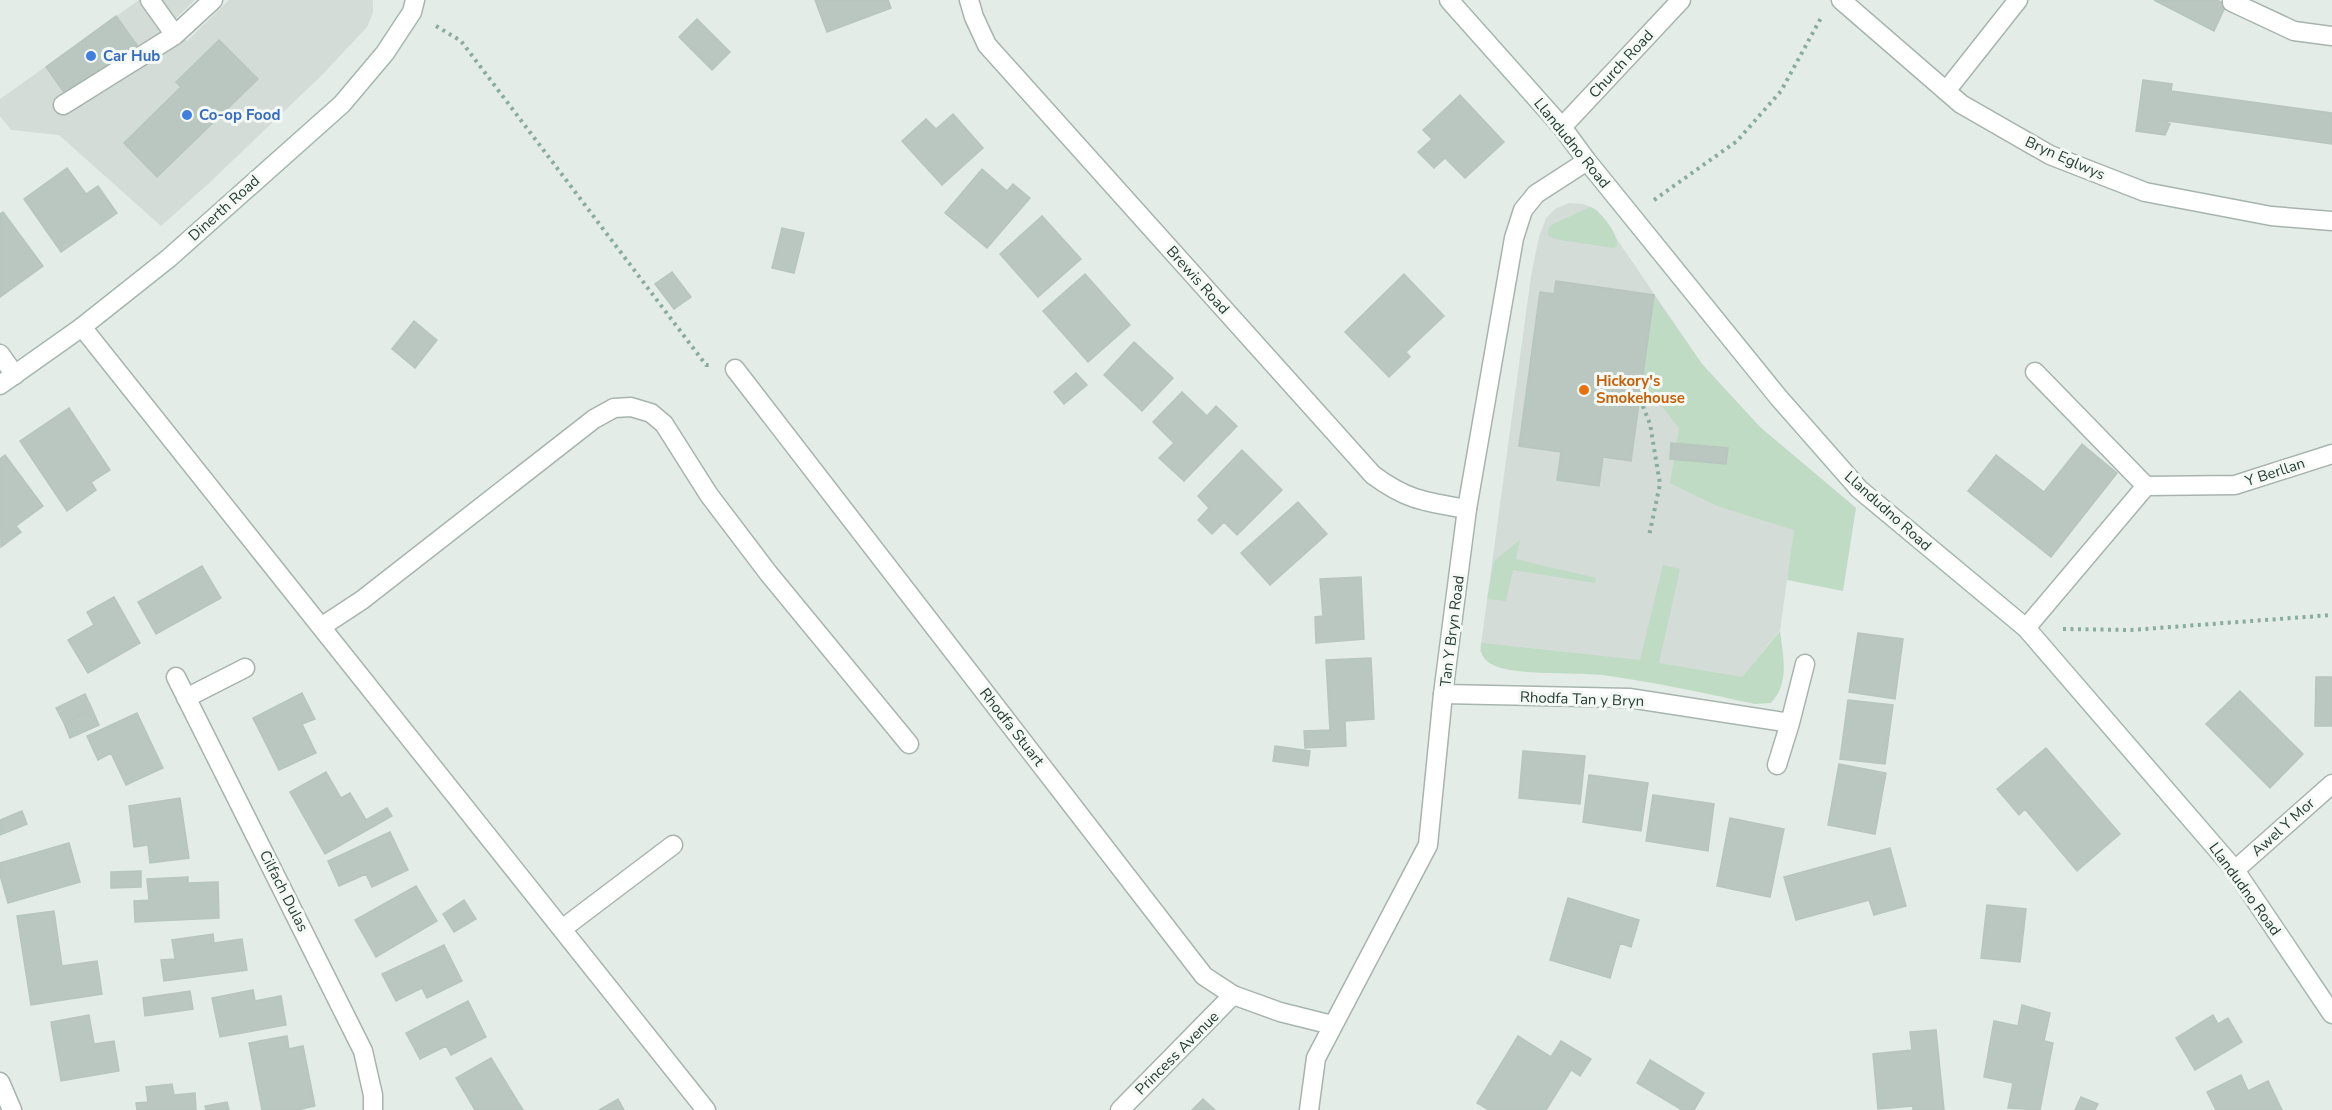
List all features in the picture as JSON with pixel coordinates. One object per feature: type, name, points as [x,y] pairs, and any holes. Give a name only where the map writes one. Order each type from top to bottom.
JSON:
[{"type":"street","points":[[150,0],[175,36]]},
{"type":"street","points":[[63,105],[175,36],[213,0]]},
{"type":"street","name":"Brewis Road","points":[[969,0],[987,45],[1373,475],[1392,489],[1412,499],[1467,509]]},
{"type":"street","name":"Llandudno Road","points":[[1449,0],[1562,127],[1779,398],[1858,489],[2026,628],[2235,870],[2332,1014]]},
{"type":"street","name":"Church Road","points":[[1562,127],[1681,0]]},
{"type":"street","points":[[1946,91],[2018,0]]},
{"type":"street","points":[[2231,1],[2294,30],[2332,36]]},
{"type":"street","name":"Bryn Eglwys","points":[[1833,5],[1961,104],[2050,155],[2145,192],[2271,216],[2332,221]]},
{"type":"street","name":"Dinerth Road","points":[[7,380],[82,327],[169,258],[342,104],[386,53],[414,6]]},
{"type":"street","name":"Tan Y Bryn Road","points":[[1309,1110],[1316,1058],[1428,845],[1443,694],[1467,509],[1514,238],[1523,210],[1536,195],[1587,161]]},
{"type":"street","points":[[82,327],[706,1110]]},
{"type":"street","points":[[0,354],[7,380]]},
{"type":"street","name":"Rhodfa Stuart","points":[[735,369],[1204,976],[1233,995],[1281,1012],[1332,1025]]},
{"type":"street","points":[[2026,628],[2146,486],[2035,372]]},
{"type":"street","points":[[321,627],[362,600],[594,419],[614,408],[631,407],[651,413],[664,424],[709,495],[769,574],[909,744]]},
{"type":"street","name":"Y Berllan","points":[[2146,486],[2235,485],[2332,454]]},
{"type":"street","points":[[1777,765],[1804,664]]},
{"type":"street","points":[[186,698],[245,668]]},
{"type":"street","name":"Cilfach Dulas","points":[[176,677],[363,1051],[373,1095],[373,1110]]},
{"type":"street","name":"Rhodfa Tan y Bryn","points":[[1443,694],[1629,699],[1790,723]]},
{"type":"street","name":"Awel Y Mor","points":[[2235,870],[2332,784]]},
{"type":"street","points":[[562,929],[673,845]]},
{"type":"street","name":"Princess Avenue","points":[[1120,1110],[1233,995]]},
{"type":"street","points":[[0,1082],[7,1107]]},
{"type":"path","points":[[1632,216],[1737,141],[1781,91],[1833,5]]},
{"type":"path","points":[[414,6],[461,41],[706,364],[735,369]]},
{"type":"path","points":[[1640,399],[1650,424],[1660,484],[1649,536]]},
{"type":"path","points":[[2026,628],[2131,630],[2332,615]]},
{"type":"shaded area","points":[[139,0],[195,0],[173,21],[187,41],[229,0],[373,0],[373,13],[367,27],[322,75],[161,226],[59,135],[11,130],[0,116],[0,99]]},
{"type":"shaded area","points":[[1569,203],[1584,204],[1597,210],[1702,364],[1760,427],[1856,508],[1794,531],[1780,630],[1734,687],[1480,652],[1531,276],[1539,237],[1546,218],[1555,209]]},
{"type":"green space","points":[[1590,207],[1599,213],[1608,224],[1615,235],[1617,246],[1614,248],[1554,239],[1548,235],[1548,229],[1553,224]]},
{"type":"green space","points":[[1654,295],[1702,364],[1760,427],[1856,508],[1843,591],[1787,580],[1794,530],[1717,506],[1670,483],[1679,428],[1642,381]]},
{"type":"green space","points":[[1520,540],[1516,559],[1596,578],[1595,583],[1513,570],[1506,601],[1487,599],[1494,561]]},
{"type":"green space","points":[[1663,565],[1680,569],[1659,663],[1742,677],[1780,631],[1783,678],[1781,687],[1771,703],[1755,704],[1602,675],[1516,671],[1493,665],[1483,656],[1481,643],[1640,660]]},
{"type":"building","points":[[815,0],[888,0],[891,8],[827,32]]},
{"type":"building","points":[[2154,0],[2217,0],[2226,5],[2214,31]]},
{"type":"building","name":"Car Hub","points":[[116,16],[137,45],[66,95],[46,67]]},
{"type":"building","points":[[697,19],[730,52],[712,70],[679,37]]},
{"type":"building","name":"Co-op Food","points":[[219,40],[258,79],[157,177],[124,143],[181,87],[176,82]]},
{"type":"building","points":[[2143,80],[2172,84],[2171,91],[2332,113],[2332,144],[2161,120],[2170,124],[2165,135],[2136,131]]},
{"type":"building","points":[[1460,95],[1504,142],[1465,178],[1445,158],[1434,168],[1418,152],[1432,139],[1423,130]]},
{"type":"building","points":[[953,114],[983,148],[942,185],[902,141],[926,119],[936,129]]},
{"type":"building","points":[[67,168],[86,194],[98,186],[117,213],[61,252],[24,199]]},
{"type":"building","points":[[982,169],[1007,191],[1013,184],[1030,198],[987,248],[945,213]]},
{"type":"building","points":[[3,212],[43,266],[0,297],[0,214]]},
{"type":"building","points":[[1042,216],[1081,259],[1038,297],[1000,254]]},
{"type":"building","points":[[782,228],[804,233],[794,273],[772,268]]},
{"type":"building","points":[[672,272],[691,297],[674,309],[655,284]]},
{"type":"building","points":[[1085,274],[1130,325],[1088,362],[1043,311]]},
{"type":"building","points":[[1404,274],[1444,316],[1406,352],[1410,357],[1389,377],[1345,332]]},
{"type":"building","name":"Hickory's Smokehouse","points":[[1556,281],[1654,295],[1631,461],[1603,457],[1599,486],[1557,480],[1561,452],[1519,446],[1540,292],[1554,294]]},
{"type":"building","points":[[414,321],[437,340],[415,368],[392,349]]},
{"type":"building","points":[[1134,342],[1173,378],[1142,411],[1104,375]]},
{"type":"building","points":[[1076,373],[1087,385],[1064,404],[1054,392]]},
{"type":"building","points":[[1182,392],[1207,416],[1216,406],[1237,426],[1184,481],[1159,458],[1174,443],[1153,422]]},
{"type":"building","points":[[69,408],[110,470],[91,482],[96,490],[67,511],[20,441]]},
{"type":"building","points":[[1671,443],[1728,448],[1726,464],[1670,459]]},
{"type":"building","points":[[2082,444],[2117,473],[2051,557],[1968,491],[1996,455],[2044,492]]},
{"type":"building","points":[[1242,450],[1282,490],[1237,535],[1224,522],[1212,534],[1198,520],[1209,508],[1198,496]]},
{"type":"building","points":[[5,455],[43,506],[16,526],[21,532],[1,547],[0,459]]},
{"type":"building","points":[[1298,502],[1327,534],[1270,585],[1241,553]]},
{"type":"building","points":[[202,566],[221,598],[156,634],[138,602]]},
{"type":"building","points":[[1361,577],[1364,639],[1316,643],[1315,617],[1323,616],[1320,579]]},
{"type":"building","points":[[114,597],[140,643],[88,673],[68,640],[94,625],[87,612]]},
{"type":"building","points":[[1858,633],[1903,639],[1895,699],[1849,692]]},
{"type":"building","points":[[1371,658],[1374,719],[1345,721],[1346,746],[1305,748],[1304,731],[1330,730],[1326,660]]},
{"type":"building","points":[[2316,677],[2332,677],[2332,726],[2315,726]]},
{"type":"building","points":[[2240,691],[2303,754],[2270,788],[2206,724]]},
{"type":"building","points":[[302,693],[315,719],[302,724],[316,753],[279,770],[253,718]]},
{"type":"building","points":[[85,694],[92,709],[64,723],[56,708]]},
{"type":"building","points":[[1848,700],[1893,705],[1885,764],[1840,759]]},
{"type":"building","points":[[92,709],[99,725],[70,738],[64,723]]},
{"type":"building","points":[[137,713],[163,768],[126,785],[111,753],[98,760],[87,736]]},
{"type":"building","points":[[1275,746],[1310,751],[1308,766],[1273,761]]},
{"type":"building","points":[[2046,748],[2120,834],[2077,871],[2025,809],[2019,815],[1997,789]]},
{"type":"building","points":[[1523,751],[1585,756],[1580,804],[1519,798]]},
{"type":"building","points":[[1839,764],[1886,773],[1875,834],[1828,825]]},
{"type":"building","points":[[326,772],[341,798],[350,793],[366,820],[387,808],[392,816],[325,854],[290,792]]},
{"type":"building","points":[[1589,775],[1648,783],[1641,831],[1583,822]]},
{"type":"building","points":[[1653,795],[1714,804],[1708,851],[1646,841]]},
{"type":"building","points":[[180,798],[189,858],[150,863],[148,845],[134,847],[129,806]]},
{"type":"building","points":[[22,811],[27,824],[0,835],[0,820]]},
{"type":"building","points":[[1730,818],[1784,829],[1770,897],[1717,886]]},
{"type":"building","points":[[390,832],[408,870],[372,887],[366,874],[339,886],[328,861]]},
{"type":"building","points":[[69,843],[80,882],[8,903],[0,875],[0,863]]},
{"type":"building","points":[[1890,848],[1906,906],[1874,915],[1869,900],[1796,920],[1784,877]]},
{"type":"building","points":[[141,871],[141,887],[111,888],[111,872]]},
{"type":"building","points":[[188,877],[188,883],[218,882],[219,918],[135,922],[134,901],[149,900],[147,879]]},
{"type":"building","points":[[416,886],[437,921],[376,957],[355,920]]},
{"type":"building","points":[[1568,898],[1639,920],[1631,947],[1620,943],[1610,978],[1550,960]]},
{"type":"building","points":[[464,900],[476,919],[454,932],[443,914]]},
{"type":"building","points":[[1987,905],[2026,909],[2020,962],[1981,958]]},
{"type":"building","points":[[54,911],[62,966],[97,961],[102,994],[31,1005],[17,916]]},
{"type":"building","points":[[213,934],[214,943],[242,939],[247,970],[164,981],[161,960],[175,959],[172,940]]},
{"type":"building","points":[[444,945],[462,981],[427,998],[422,988],[396,1001],[382,974]]},
{"type":"building","points":[[253,990],[255,1001],[281,996],[286,1025],[220,1037],[212,998]]},
{"type":"building","points":[[190,991],[193,1009],[145,1016],[143,998]]},
{"type":"building","points":[[468,1001],[486,1037],[451,1055],[446,1046],[420,1059],[406,1033]]},
{"type":"building","points":[[2022,1005],[2050,1013],[2044,1041],[2053,1043],[2040,1110],[2008,1108],[2013,1083],[1984,1077],[1994,1021],[2018,1026]]},
{"type":"building","points":[[89,1015],[94,1044],[114,1041],[119,1071],[61,1081],[51,1022]]},
{"type":"building","points":[[2213,1015],[2218,1024],[2228,1018],[2242,1042],[2195,1070],[2176,1038]]},
{"type":"building","points":[[1936,1030],[1944,1110],[1913,1110],[1913,1106],[1878,1109],[1873,1054],[1912,1050],[1910,1032]]},
{"type":"building","points":[[287,1036],[289,1049],[303,1046],[315,1106],[297,1110],[262,1110],[249,1043]]},
{"type":"building","points":[[1518,1036],[1551,1057],[1561,1041],[1591,1059],[1580,1076],[1571,1070],[1546,1110],[1489,1110],[1477,1103]]},
{"type":"building","points":[[491,1058],[523,1110],[475,1110],[456,1078]]},
{"type":"building","points":[[1650,1060],[1704,1093],[1694,1110],[1682,1110],[1637,1083]]},
{"type":"building","points":[[2241,1075],[2248,1091],[2268,1081],[2282,1110],[2216,1110],[2207,1092]]},
{"type":"building","points":[[172,1084],[174,1095],[195,1093],[196,1110],[137,1110],[136,1103],[148,1102],[146,1087]]},
{"type":"building","points":[[2081,1097],[2098,1104],[2095,1110],[2075,1110]]},
{"type":"building","points":[[618,1099],[624,1110],[599,1110]]},
{"type":"building","points":[[1203,1099],[1215,1110],[1192,1110]]},
{"type":"building","points":[[227,1102],[229,1110],[206,1110],[205,1106]]},
{"type":"place","name":"Car Hub","points":[[91,56]]},
{"type":"place","name":"Co-op Food","points":[[187,115]]},
{"type":"place","name":"Hickory's Smokehouse","points":[[1584,390]]}]
